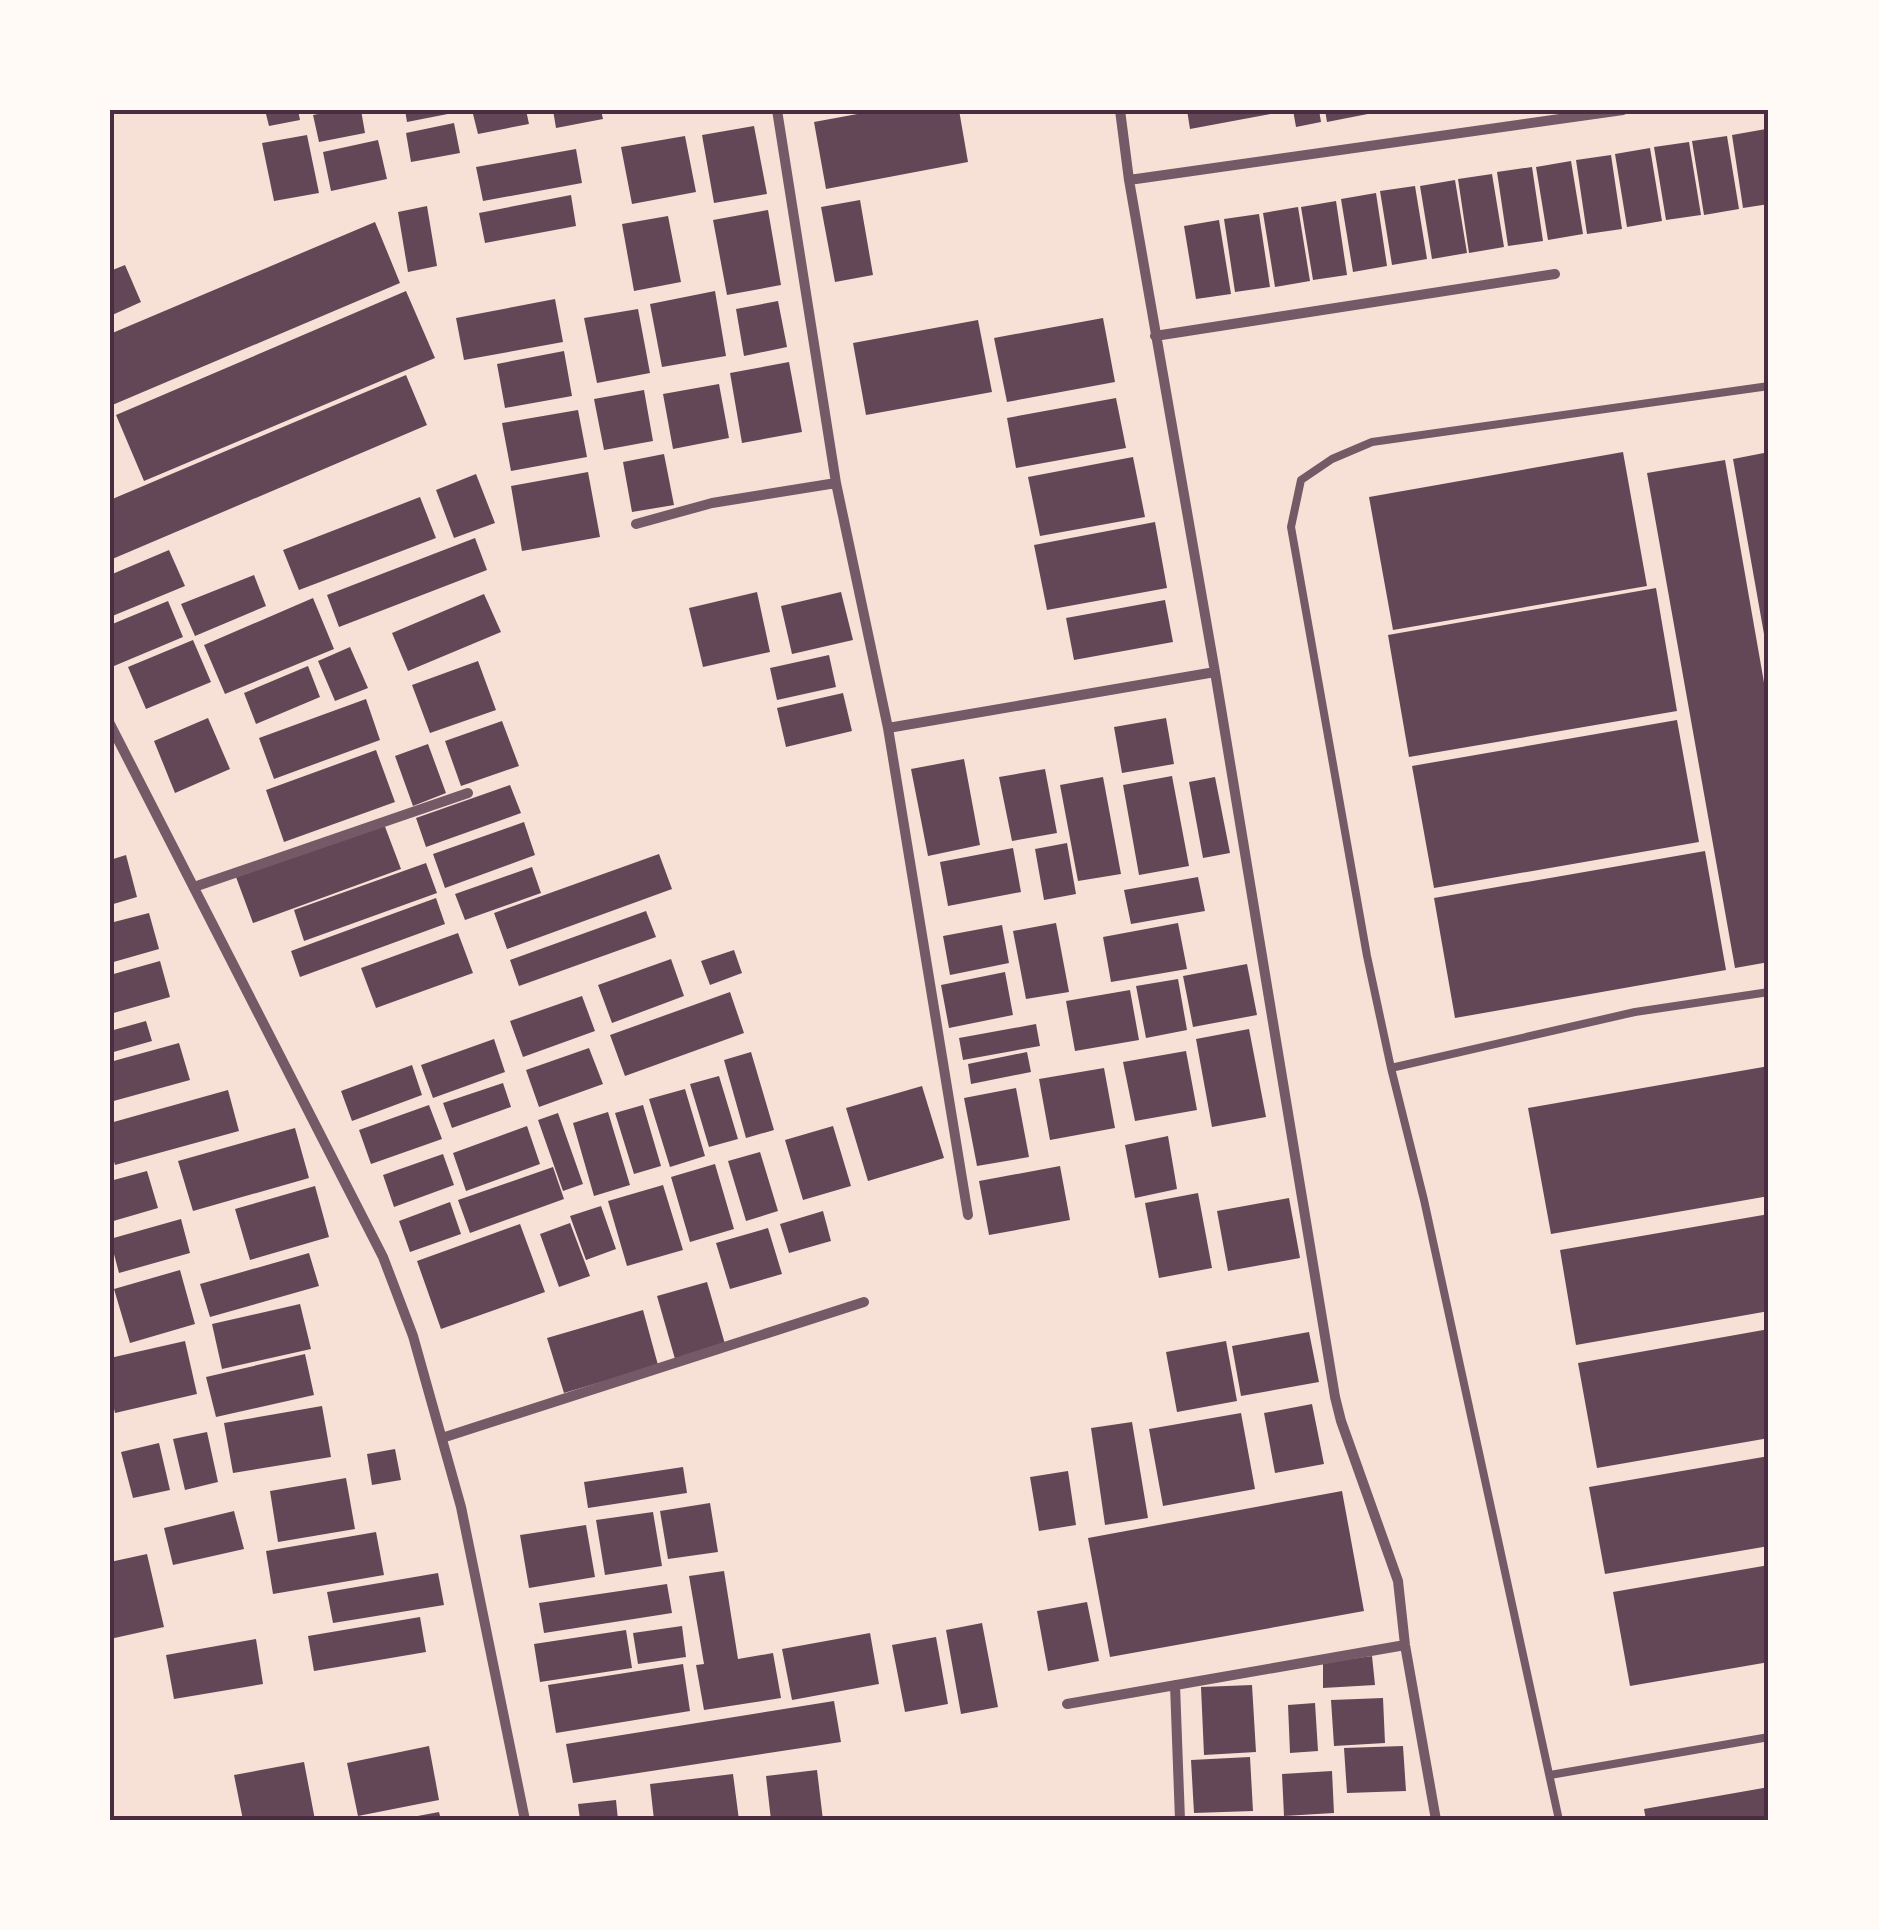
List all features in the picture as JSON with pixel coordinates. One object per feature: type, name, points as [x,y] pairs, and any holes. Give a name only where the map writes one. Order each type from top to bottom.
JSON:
[{"type":"street","points":[[777,110],[836,484],[888,728],[968,1214]]},
{"type":"street","points":[[1120,110],[1335,1397],[1398,1581],[1405,1645],[1436,1820]]},
{"type":"street","points":[[1129,180],[1623,110]]},
{"type":"street","points":[[1155,336],[1555,274]]},
{"type":"street","points":[[636,524],[712,503],[836,484]]},
{"type":"street","points":[[888,728],[1215,672]]},
{"type":"street","points":[[110,724],[383,1257],[412,1336],[461,1507],[526,1820]]},
{"type":"street","points":[[194,886],[468,793]]},
{"type":"street","points":[[442,1438],[864,1302]]},
{"type":"street","points":[[1066,1704],[1405,1645]]},
{"type":"street","points":[[1176,1685],[1180,1820]]},
{"type":"lane","points":[[1559,1820],[1428,1219],[1391,1068],[1291,527],[1300,480],[1332,458],[1372,442],[1769,386]]},
{"type":"lane","points":[[1391,1068],[1634,1012],[1769,992]]},
{"type":"lane","points":[[1550,1775],[1769,1737]]},
{"type":"building","points":[[265,110],[298,110],[300,120],[269,126]]},
{"type":"building","points":[[361,110],[365,133],[319,142],[313,115]]},
{"type":"building","points":[[405,110],[458,110],[458,112],[407,122]]},
{"type":"building","points":[[472,110],[526,110],[529,124],[478,134]]},
{"type":"building","points":[[553,110],[601,110],[603,119],[556,128]]},
{"type":"building","points":[[879,110],[959,110],[968,162],[826,189],[814,122]]},
{"type":"building","points":[[1187,110],[1280,110],[1281,112],[1190,129]]},
{"type":"building","points":[[1293,110],[1319,110],[1321,122],[1296,127]]},
{"type":"building","points":[[1325,110],[1378,110],[1378,112],[1327,122]]},
{"type":"building","points":[[454,123],[460,153],[411,162],[406,133]]},
{"type":"building","points":[[754,126],[767,194],[714,203],[702,135]]},
{"type":"building","points":[[1766,129],[1769,204],[1743,208],[1732,135]]},
{"type":"building","points":[[307,135],[319,193],[274,201],[262,143]]},
{"type":"building","points":[[685,136],[696,192],[632,204],[621,147]]},
{"type":"building","points":[[1727,136],[1739,209],[1704,215],[1692,141]]},
{"type":"building","points":[[378,140],[387,179],[331,191],[323,152]]},
{"type":"building","points":[[1689,142],[1701,215],[1666,220],[1654,147]]},
{"type":"building","points":[[1650,148],[1662,221],[1627,227],[1615,154]]},
{"type":"building","points":[[576,149],[582,183],[483,201],[476,167]]},
{"type":"building","points":[[1611,155],[1622,229],[1587,234],[1576,160]]},
{"type":"building","points":[[1571,161],[1583,234],[1548,240],[1536,167]]},
{"type":"building","points":[[1532,167],[1543,241],[1508,246],[1497,172]]},
{"type":"building","points":[[1492,174],[1504,247],[1469,253],[1458,179]]},
{"type":"building","points":[[1455,180],[1467,253],[1432,259],[1420,186]]},
{"type":"building","points":[[1415,186],[1427,259],[1392,265],[1380,191]]},
{"type":"building","points":[[1376,193],[1387,266],[1353,272],[1341,199]]},
{"type":"building","points":[[571,195],[576,226],[485,243],[479,213]]},
{"type":"building","points":[[860,200],[873,275],[835,282],[821,207]]},
{"type":"building","points":[[1336,201],[1347,275],[1313,280],[1301,207]]},
{"type":"building","points":[[427,206],[437,266],[408,272],[398,212]]},
{"type":"building","points":[[1298,207],[1310,281],[1275,287],[1263,213]]},
{"type":"building","points":[[768,210],[781,285],[727,295],[713,220]]},
{"type":"building","points":[[1259,214],[1270,287],[1235,292],[1224,219]]},
{"type":"building","points":[[668,216],[681,282],[634,291],[622,224]]},
{"type":"building","points":[[1219,220],[1231,294],[1196,299],[1184,226]]},
{"type":"building","points":[[375,222],[400,283],[110,406],[110,334]]},
{"type":"building","points":[[125,265],[141,302],[110,316],[110,271]]},
{"type":"building","points":[[406,291],[435,358],[144,481],[116,415]]},
{"type":"building","points":[[715,291],[726,356],[662,367],[650,304]]},
{"type":"building","points":[[555,299],[563,342],[464,360],[456,318]]},
{"type":"building","points":[[778,301],[787,347],[744,356],[736,309]]},
{"type":"building","points":[[638,309],[650,373],[597,383],[584,318]]},
{"type":"building","points":[[1103,318],[1115,382],[1007,402],[994,338]]},
{"type":"building","points":[[978,320],[992,392],[866,415],[853,343]]},
{"type":"building","points":[[564,351],[572,396],[505,408],[497,364]]},
{"type":"building","points":[[789,362],[802,432],[742,443],[730,373]]},
{"type":"building","points":[[406,375],[427,425],[110,560],[110,500]]},
{"type":"building","points":[[719,384],[729,438],[673,449],[663,394]]},
{"type":"building","points":[[644,390],[653,441],[604,450],[594,399]]},
{"type":"building","points":[[1116,398],[1126,448],[1016,468],[1007,418]]},
{"type":"building","points":[[578,410],[587,457],[511,471],[502,423]]},
{"type":"building","points":[[1623,452],[1647,586],[1393,630],[1369,497]]},
{"type":"building","points":[[1769,452],[1769,651],[1767,651],[1733,459]]},
{"type":"building","points":[[664,454],[674,505],[632,512],[623,462]]},
{"type":"building","points":[[1133,457],[1145,517],[1040,536],[1028,477]]},
{"type":"building","points":[[1725,460],[1769,711],[1769,962],[1735,968],[1647,473]]},
{"type":"building","points":[[588,472],[600,537],[522,551],[511,486]]},
{"type":"building","points":[[476,474],[495,523],[454,538],[436,490]]},
{"type":"building","points":[[420,497],[436,538],[299,590],[283,550]]},
{"type":"building","points":[[1155,522],[1167,588],[1047,610],[1034,545]]},
{"type":"building","points":[[475,538],[487,570],[339,627],[327,595]]},
{"type":"building","points":[[169,550],[185,586],[110,617],[110,575]]},
{"type":"building","points":[[254,575],[266,606],[195,636],[181,604]]},
{"type":"building","points":[[1656,588],[1677,711],[1409,757],[1388,635]]},
{"type":"building","points":[[757,592],[770,652],[703,667],[689,608]]},
{"type":"building","points":[[841,592],[853,640],[792,654],[781,606]]},
{"type":"building","points":[[484,594],[501,632],[408,671],[392,633]]},
{"type":"building","points":[[313,598],[334,649],[225,694],[204,645]]},
{"type":"building","points":[[1165,600],[1173,642],[1074,660],[1066,618]]},
{"type":"building","points":[[168,601],[183,637],[114,666],[110,656],[110,625]]},
{"type":"building","points":[[193,640],[211,682],[146,709],[128,667]]},
{"type":"building","points":[[350,647],[368,688],[335,701],[318,661]]},
{"type":"building","points":[[829,655],[836,687],[777,700],[770,668]]},
{"type":"building","points":[[478,661],[496,710],[430,733],[412,685]]},
{"type":"building","points":[[308,666],[320,697],[256,724],[244,693]]},
{"type":"building","points":[[843,693],[852,731],[786,747],[777,708]]},
{"type":"building","points":[[366,699],[380,740],[274,779],[259,738]]},
{"type":"building","points":[[208,718],[230,769],[175,793],[154,741]]},
{"type":"building","points":[[1166,718],[1174,764],[1122,773],[1114,727]]},
{"type":"building","points":[[1677,720],[1699,842],[1434,888],[1412,766]]},
{"type":"building","points":[[502,721],[519,766],[461,786],[445,741]]},
{"type":"building","points":[[428,744],[446,793],[413,806],[395,756]]},
{"type":"building","points":[[376,750],[395,802],[284,842],[266,790]]},
{"type":"building","points":[[964,759],[980,845],[928,856],[911,769]]},
{"type":"building","points":[[1045,769],[1057,833],[1012,841],[999,777]]},
{"type":"building","points":[[1172,776],[1189,866],[1139,875],[1123,785]]},
{"type":"building","points":[[1103,777],[1121,874],[1078,881],[1060,785]]},
{"type":"building","points":[[1215,777],[1230,853],[1203,858],[1189,782]]},
{"type":"building","points":[[510,785],[521,813],[426,847],[416,818]]},
{"type":"building","points":[[524,822],[535,855],[445,888],[433,854]]},
{"type":"building","points":[[384,824],[401,869],[253,923],[236,877]]},
{"type":"building","points":[[1067,843],[1076,894],[1044,900],[1035,849]]},
{"type":"building","points":[[1013,848],[1021,892],[948,906],[940,862]]},
{"type":"building","points":[[1705,851],[1726,970],[1455,1018],[1434,898]]},
{"type":"building","points":[[659,854],[672,889],[507,949],[494,913]]},
{"type":"building","points":[[126,855],[137,897],[110,905],[110,860]]},
{"type":"building","points":[[426,863],[437,893],[304,941],[294,910]]},
{"type":"building","points":[[532,867],[541,893],[465,920],[455,894]]},
{"type":"building","points":[[1198,877],[1205,911],[1131,924],[1124,890]]},
{"type":"building","points":[[436,898],[445,924],[300,977],[291,951]]},
{"type":"building","points":[[646,911],[656,937],[519,986],[510,960]]},
{"type":"building","points":[[149,913],[159,949],[110,963],[110,923]]},
{"type":"building","points":[[1056,923],[1069,992],[1026,999],[1013,931]]},
{"type":"building","points":[[1178,923],[1187,969],[1111,982],[1103,937]]},
{"type":"building","points":[[1002,925],[1009,963],[950,975],[943,936]]},
{"type":"building","points":[[458,933],[473,973],[376,1008],[361,968]]},
{"type":"building","points":[[734,950],[742,973],[710,985],[701,961]]},
{"type":"building","points":[[671,959],[684,996],[612,1023],[598,985]]},
{"type":"building","points":[[160,961],[170,997],[110,1014],[110,975]]},
{"type":"building","points":[[1247,964],[1257,1015],[1193,1027],[1183,976]]},
{"type":"building","points":[[1005,972],[1013,1015],[949,1028],[941,985]]},
{"type":"building","points":[[1178,979],[1187,1030],[1146,1038],[1136,986]]},
{"type":"building","points":[[1130,990],[1139,1040],[1075,1051],[1066,1001]]},
{"type":"building","points":[[730,992],[744,1033],[625,1076],[610,1035]]},
{"type":"building","points":[[582,996],[595,1031],[523,1057],[510,1021]]},
{"type":"building","points":[[146,1021],[152,1041],[110,1053],[110,1031]]},
{"type":"building","points":[[1036,1024],[1040,1046],[963,1060],[959,1038]]},
{"type":"building","points":[[1249,1029],[1266,1117],[1212,1127],[1196,1039]]},
{"type":"building","points":[[494,1039],[505,1072],[433,1098],[421,1065]]},
{"type":"building","points":[[179,1043],[190,1080],[110,1102],[110,1062]]},
{"type":"building","points":[[589,1048],[603,1084],[539,1107],[526,1070]]},
{"type":"building","points":[[1186,1051],[1197,1110],[1135,1121],[1123,1062]]},
{"type":"building","points":[[751,1052],[774,1130],[746,1138],[724,1060]]},
{"type":"building","points":[[1027,1052],[1031,1072],[971,1084],[968,1064]]},
{"type":"building","points":[[412,1065],[422,1095],[352,1121],[341,1091]]},
{"type":"building","points":[[1769,1066],[1769,1196],[1551,1234],[1528,1108]]},
{"type":"building","points":[[1104,1068],[1115,1128],[1050,1140],[1039,1079]]},
{"type":"building","points":[[719,1076],[738,1139],[709,1147],[690,1084]]},
{"type":"building","points":[[503,1083],[511,1107],[452,1128],[443,1103]]},
{"type":"building","points":[[922,1086],[944,1158],[868,1181],[846,1108]]},
{"type":"building","points":[[1016,1088],[1029,1157],[977,1166],[964,1098]]},
{"type":"building","points":[[685,1089],[705,1156],[670,1167],[649,1099]]},
{"type":"building","points":[[228,1090],[239,1131],[115,1165],[110,1123]]},
{"type":"building","points":[[429,1105],[442,1139],[371,1164],[359,1130]]},
{"type":"building","points":[[643,1105],[661,1166],[634,1174],[615,1113]]},
{"type":"building","points":[[608,1112],[630,1185],[594,1196],[573,1123]]},
{"type":"building","points":[[558,1113],[583,1184],[563,1191],[538,1120]]},
{"type":"building","points":[[527,1126],[540,1164],[466,1191],[453,1153]]},
{"type":"building","points":[[833,1126],[851,1186],[803,1200],[785,1140]]},
{"type":"building","points":[[295,1128],[309,1178],[193,1211],[178,1161]]},
{"type":"building","points":[[1168,1136],[1177,1189],[1135,1198],[1125,1145]]},
{"type":"building","points":[[760,1152],[778,1211],[746,1221],[728,1161]]},
{"type":"building","points":[[443,1154],[454,1185],[394,1207],[383,1175]]},
{"type":"building","points":[[715,1164],[734,1229],[690,1242],[671,1177]]},
{"type":"building","points":[[1060,1166],[1070,1220],[989,1235],[979,1181]]},
{"type":"building","points":[[553,1167],[564,1199],[470,1233],[458,1200]]},
{"type":"building","points":[[147,1171],[158,1208],[110,1222],[110,1181]]},
{"type":"building","points":[[663,1185],[683,1250],[627,1266],[608,1201]]},
{"type":"building","points":[[315,1186],[329,1237],[250,1260],[235,1209]]},
{"type":"building","points":[[1198,1193],[1212,1268],[1159,1278],[1145,1203]]},
{"type":"building","points":[[1289,1198],[1300,1258],[1228,1271],[1217,1211]]},
{"type":"building","points":[[450,1202],[461,1234],[410,1252],[399,1221]]},
{"type":"building","points":[[601,1206],[616,1249],[586,1260],[570,1216]]},
{"type":"building","points":[[823,1211],[831,1241],[789,1253],[780,1224]]},
{"type":"building","points":[[1769,1214],[1769,1311],[1576,1345],[1560,1250]]},
{"type":"building","points":[[181,1219],[190,1253],[119,1273],[110,1239]]},
{"type":"building","points":[[570,1223],[590,1276],[559,1287],[540,1234]]},
{"type":"building","points":[[520,1224],[545,1292],[441,1329],[417,1261]]},
{"type":"building","points":[[768,1228],[782,1274],[730,1289],[716,1243]]},
{"type":"building","points":[[309,1253],[319,1286],[210,1317],[200,1284]]},
{"type":"building","points":[[180,1270],[195,1324],[130,1343],[114,1289]]},
{"type":"building","points":[[707,1282],[725,1344],[675,1359],[657,1296]]},
{"type":"building","points":[[300,1304],[311,1349],[222,1369],[212,1324]]},
{"type":"building","points":[[643,1310],[658,1365],[564,1393],[547,1338]]},
{"type":"building","points":[[1769,1329],[1769,1438],[1597,1468],[1578,1363]]},
{"type":"building","points":[[1309,1332],[1319,1382],[1241,1396],[1232,1346]]},
{"type":"building","points":[[185,1341],[197,1394],[115,1413],[110,1358]]},
{"type":"building","points":[[1226,1341],[1237,1401],[1177,1412],[1166,1352]]},
{"type":"building","points":[[305,1354],[314,1395],[216,1417],[206,1377]]},
{"type":"building","points":[[1312,1404],[1324,1464],[1275,1473],[1264,1413]]},
{"type":"building","points":[[322,1406],[331,1457],[233,1473],[224,1423]]},
{"type":"building","points":[[1241,1413],[1255,1489],[1163,1506],[1149,1429]]},
{"type":"building","points":[[1132,1422],[1148,1518],[1105,1525],[1091,1428]]},
{"type":"building","points":[[207,1432],[218,1482],[185,1490],[173,1439]]},
{"type":"building","points":[[159,1443],[170,1490],[133,1498],[121,1452]]},
{"type":"building","points":[[395,1449],[401,1480],[372,1485],[367,1454]]},
{"type":"building","points":[[1769,1456],[1769,1546],[1605,1574],[1589,1487]]},
{"type":"building","points":[[683,1467],[687,1493],[588,1508],[584,1482]]},
{"type":"building","points":[[1068,1471],[1076,1525],[1039,1531],[1030,1477]]},
{"type":"building","points":[[346,1478],[355,1529],[278,1542],[270,1491]]},
{"type":"building","points":[[1342,1491],[1364,1611],[1110,1657],[1088,1538]]},
{"type":"building","points":[[710,1503],[718,1552],[668,1559],[660,1511]]},
{"type":"building","points":[[234,1511],[244,1549],[173,1565],[164,1528]]},
{"type":"building","points":[[653,1512],[662,1566],[605,1575],[596,1520]]},
{"type":"building","points":[[586,1525],[595,1577],[529,1588],[520,1535]]},
{"type":"building","points":[[376,1532],[384,1575],[273,1594],[266,1551]]},
{"type":"building","points":[[147,1554],[164,1627],[110,1639],[110,1562]]},
{"type":"building","points":[[1769,1565],[1769,1662],[1630,1686],[1613,1592]]},
{"type":"building","points":[[724,1571],[738,1659],[773,1653],[781,1698],[704,1710],[696,1665],[704,1664],[689,1576]]},
{"type":"building","points":[[438,1573],[444,1605],[333,1623],[327,1592]]},
{"type":"building","points":[[667,1584],[672,1613],[544,1633],[539,1603]]},
{"type":"building","points":[[1087,1602],[1099,1661],[1048,1671],[1037,1611]]},
{"type":"building","points":[[420,1617],[426,1652],[314,1671],[308,1636]]},
{"type":"building","points":[[982,1623],[998,1707],[961,1714],[946,1630]]},
{"type":"building","points":[[682,1626],[686,1657],[638,1664],[633,1633]]},
{"type":"building","points":[[626,1630],[632,1668],[540,1682],[534,1644]]},
{"type":"building","points":[[870,1633],[879,1684],[792,1700],[782,1649]]},
{"type":"building","points":[[936,1637],[948,1704],[905,1712],[892,1645]]},
{"type":"building","points":[[256,1639],[263,1684],[174,1699],[166,1655]]},
{"type":"building","points":[[1372,1656],[1375,1685],[1323,1688],[1323,1663]]},
{"type":"building","points":[[683,1664],[690,1711],[556,1733],[548,1685]]},
{"type":"building","points":[[1252,1685],[1256,1752],[1204,1755],[1201,1687]]},
{"type":"building","points":[[1383,1698],[1385,1743],[1334,1746],[1331,1700]]},
{"type":"building","points":[[834,1701],[841,1742],[573,1783],[566,1744]]},
{"type":"building","points":[[1315,1703],[1318,1751],[1290,1753],[1288,1705]]},
{"type":"building","points":[[429,1746],[439,1800],[358,1816],[347,1763]]},
{"type":"building","points":[[1403,1746],[1406,1791],[1347,1793],[1344,1748]]},
{"type":"building","points":[[1250,1757],[1253,1811],[1194,1813],[1191,1760]]},
{"type":"building","points":[[304,1762],[315,1820],[243,1820],[234,1775]]},
{"type":"building","points":[[817,1770],[823,1820],[771,1820],[766,1776]]},
{"type":"building","points":[[1332,1771],[1334,1813],[1284,1816],[1282,1774]]},
{"type":"building","points":[[733,1774],[739,1820],[654,1820],[650,1784]]},
{"type":"building","points":[[1769,1787],[1769,1820],[1646,1820],[1644,1809]]},
{"type":"building","points":[[616,1800],[618,1820],[580,1820],[578,1804]]},
{"type":"building","points":[[439,1812],[441,1820],[407,1820],[407,1818]]}]
